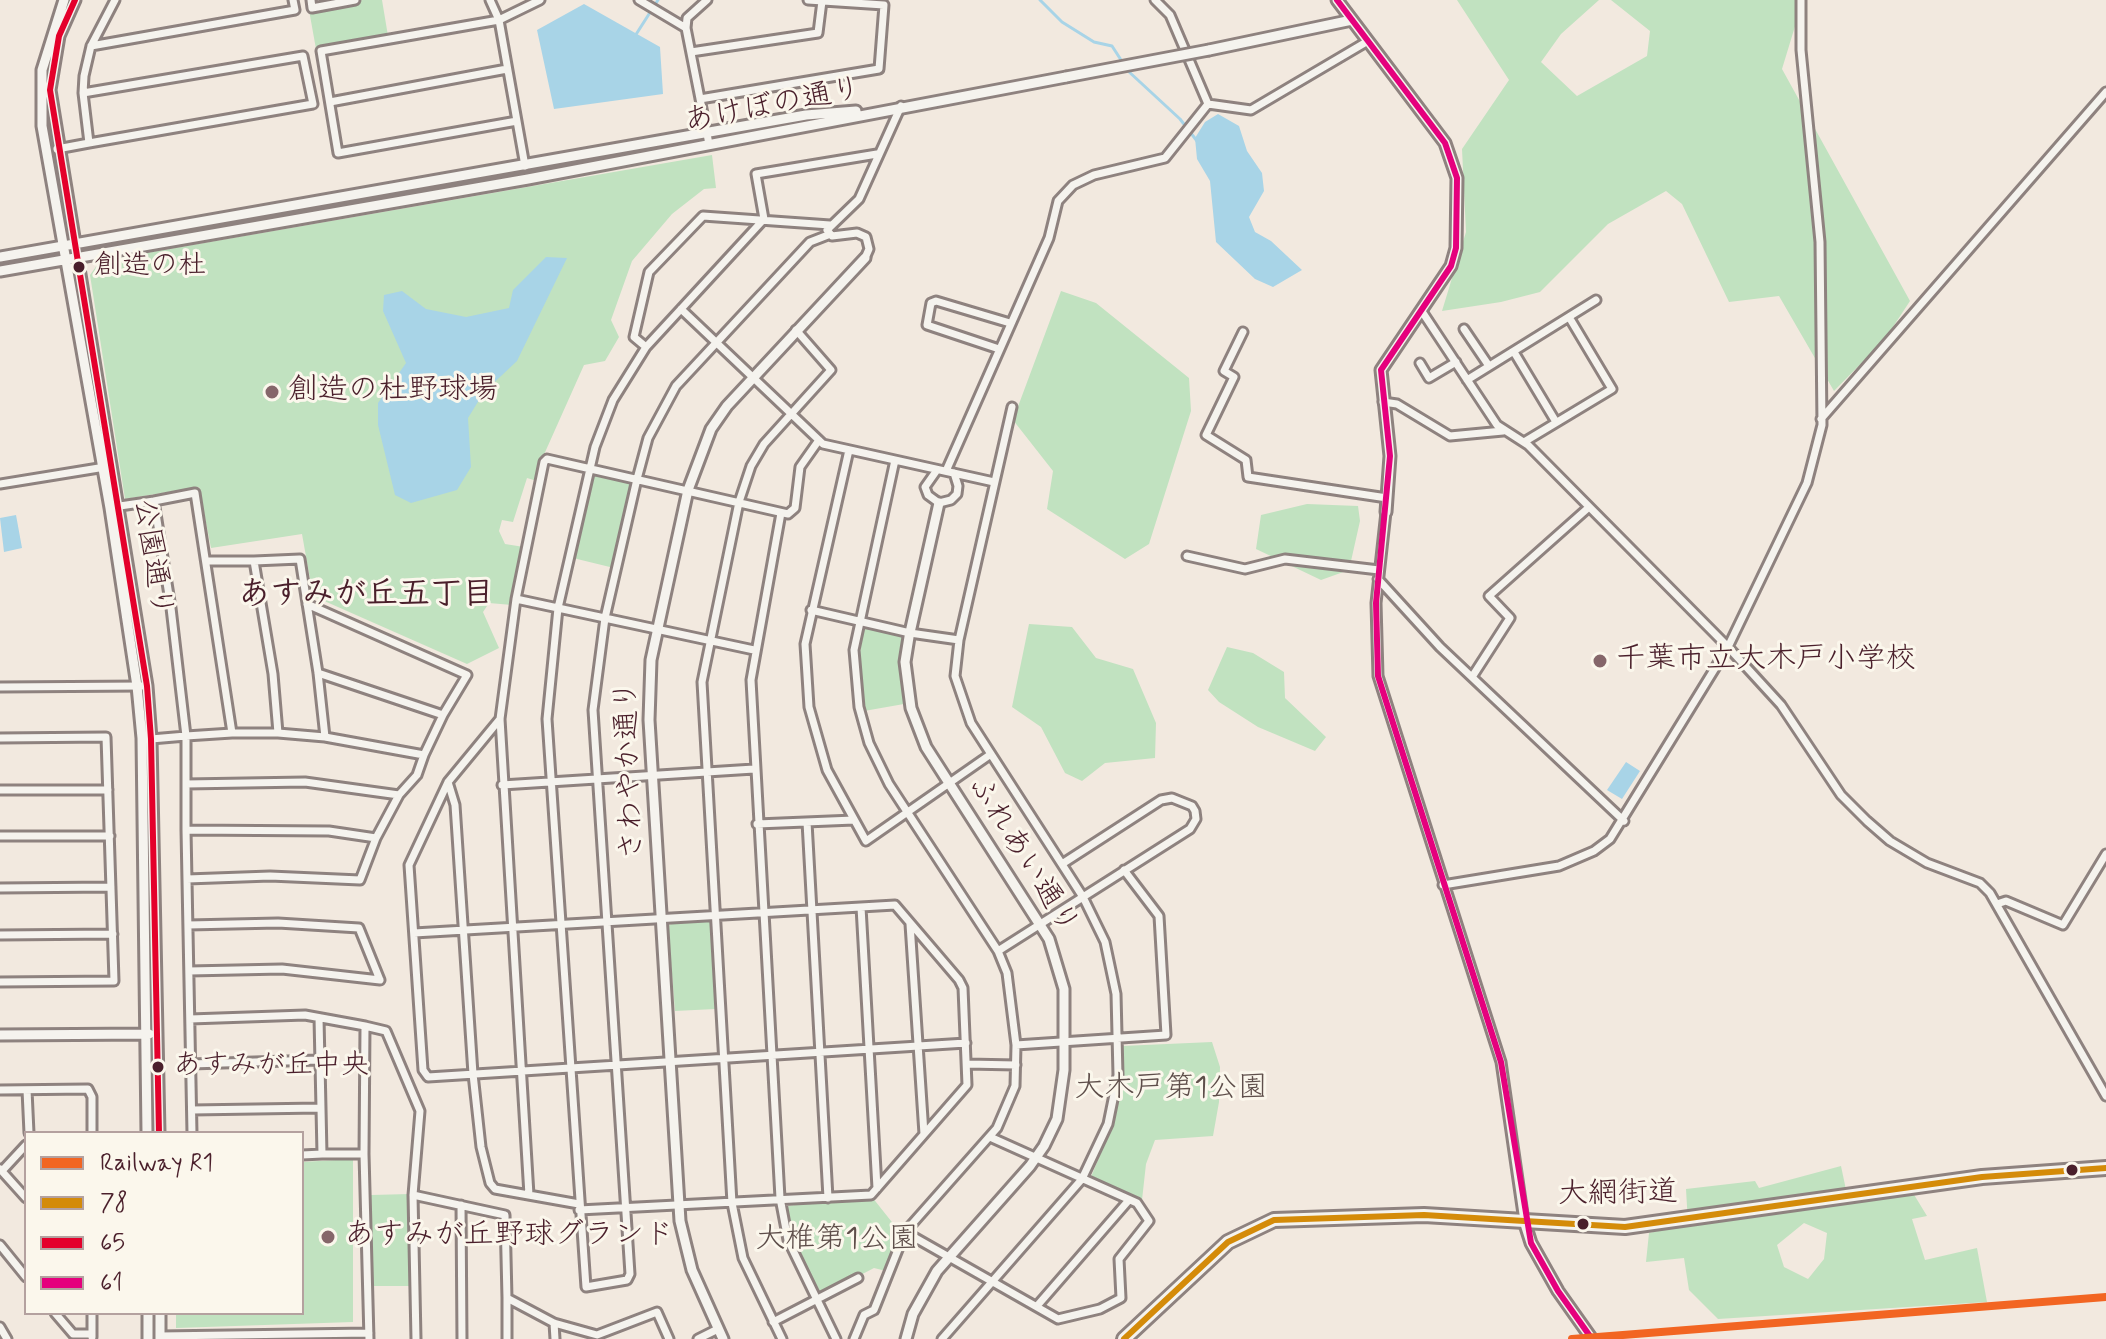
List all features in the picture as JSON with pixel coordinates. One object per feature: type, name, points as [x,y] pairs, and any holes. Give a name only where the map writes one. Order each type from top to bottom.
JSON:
[{"type":"main road","name":"大網街道","points":[[1124,1339],[1228,1242],[1261,1224],[1287,1219],[1424,1215],[1625,1227],[1982,1177],[2106,1168]]},
{"type":"street","name":"公園通り","points":[[64,0],[47,46],[40,96],[69,245]]},
{"type":"street","name":"公園通り","points":[[75,0],[53,61],[50,90],[71,259],[151,739],[152,1034],[147,1131]]},
{"type":"street","points":[[89,143],[83,93],[91,46],[115,0]]},
{"type":"street","points":[[91,46],[295,10],[293,0]]},
{"type":"street","points":[[311,0],[312,8],[355,0]]},
{"type":"street","points":[[490,0],[499,20],[525,166]]},
{"type":"street","points":[[517,121],[338,153],[321,51],[499,20],[540,0]]},
{"type":"street","points":[[639,0],[686,28]]},
{"type":"street","points":[[707,0],[687,18],[686,28],[709,144]]},
{"type":"street","points":[[700,99],[879,69],[884,5],[808,0]]},
{"type":"street","points":[[1155,0],[1170,15],[1208,104]]},
{"type":"street","points":[[1337,0],[1445,143],[1457,178],[1456,248],[1451,266],[1423,313],[1385,360],[1380,383],[1390,456],[1374,649],[1378,676],[1501,1062],[1524,1221],[1531,1243],[1558,1291],[1592,1339]]},
{"type":"street","points":[[1443,885],[1577,861],[1610,839],[1624,821],[1728,647],[1807,483],[1821,419],[1820,242],[1801,50],[1801,0]]},
{"type":"street","points":[[691,52],[818,33],[822,1]]},
{"type":"street","points":[[828,235],[830,225],[859,199],[877,154],[900,116],[899,107],[1209,50],[1352,20]]},
{"type":"street","points":[[1208,104],[1251,110],[1368,41]]},
{"type":"street","points":[[57,149],[313,104],[303,56],[83,93]]},
{"type":"street","points":[[330,102],[507,69]]},
{"type":"street","points":[[1821,419],[2106,92]]},
{"type":"street","points":[[946,471],[958,486],[957,494],[951,500],[939,503],[928,495],[925,487],[946,471],[1049,238],[1058,201],[1073,185],[1094,175],[1165,158],[1208,104]]},
{"type":"street","name":"あけぼの通り","points":[[0,257],[806,115],[899,107]]},
{"type":"street","name":"あけぼの通り","points":[[0,271],[899,107]]},
{"type":"street","points":[[764,219],[756,174],[877,154]]},
{"type":"street","points":[[646,347],[634,337],[649,272],[703,216],[830,225]]},
{"type":"street","points":[[764,219],[646,347],[613,400],[601,425],[558,608],[549,682],[550,782],[586,1287],[627,1280],[630,1274],[593,710],[605,618],[637,479],[660,412],[676,386],[810,242],[828,235],[857,233],[866,237],[869,249],[865,258]]},
{"type":"street","name":"さわやか通り","points":[[721,1334],[692,1270],[679,1206],[649,691],[657,629],[688,490],[711,429],[796,330],[865,258]]},
{"type":"street","points":[[1467,380],[1596,300]]},
{"type":"street","points":[[999,349],[927,325],[931,303],[936,301],[1010,323]]},
{"type":"street","points":[[681,309],[819,440],[849,450],[994,482]]},
{"type":"street","points":[[1423,313],[1503,431],[1524,442],[1728,647],[1781,705],[1841,795],[1890,841],[1927,863],[1980,883],[1997,904],[2106,1096]]},
{"type":"street","points":[[1524,442],[1612,389],[1569,317]]},
{"type":"street","points":[[1464,329],[1489,366]]},
{"type":"street","points":[[782,1339],[743,1258],[732,1203],[702,682],[739,502],[757,455],[831,370],[796,330]]},
{"type":"street","points":[[1243,332],[1224,371],[1234,377],[1206,435],[1246,460],[1248,477],[1387,498]]},
{"type":"street","points":[[1514,352],[1556,422]]},
{"type":"street","points":[[1420,363],[1429,378],[1456,362]]},
{"type":"street","points":[[1383,402],[1397,404],[1450,436],[1503,431]]},
{"type":"street","points":[[942,1339],[1082,1179],[1116,1099],[1117,1041],[1112,967],[1105,942],[1083,897],[962,703],[955,676],[959,640],[1012,407]]},
{"type":"street","points":[[529,1195],[500,719],[516,599],[544,460],[788,514],[795,508],[800,467],[819,440]]},
{"type":"street","points":[[849,450],[811,610],[805,674],[809,707],[827,770],[866,841],[991,754]]},
{"type":"street","points":[[854,1339],[864,1315],[874,1310],[905,1232],[990,1137],[1008,1108],[1016,1065],[1011,993],[998,951],[889,784],[863,724],[855,665],[859,620],[895,460]]},
{"type":"street","points":[[0,484],[107,466]]},
{"type":"street","points":[[114,507],[195,493],[232,733]]},
{"type":"street","points":[[154,501],[186,736],[192,1131]]},
{"type":"street","name":"ふれあい通り","points":[[906,1339],[924,1292],[949,1256],[1036,1158],[1057,1119],[1063,1091],[1065,1042],[1065,999],[1060,964],[1041,924],[926,747],[911,708],[905,662],[939,503]]},
{"type":"street","points":[[1472,677],[1510,618],[1489,596],[1588,508]]},
{"type":"street","points":[[781,513],[751,680],[780,1201],[788,1240],[836,1339]]},
{"type":"street","points":[[1187,556],[1245,569],[1285,559],[1379,574],[1472,677],[1624,821]]},
{"type":"street","points":[[207,561],[300,559],[325,737]]},
{"type":"street","points":[[254,561],[278,733]]},
{"type":"street","points":[[516,599],[754,650]]},
{"type":"street","points":[[187,879],[270,876],[360,880],[376,838],[399,795],[417,775],[443,715],[467,675],[307,604]]},
{"type":"street","points":[[811,610],[910,633],[959,640]]},
{"type":"street","points":[[318,673],[443,715]]},
{"type":"street","name":"公園通り","points":[[142,686],[152,1034],[159,1131]]},
{"type":"street","points":[[0,687],[142,686]]},
{"type":"street","points":[[500,719],[448,782],[409,865],[423,1070],[428,1077],[966,1043]]},
{"type":"street","points":[[151,739],[278,733],[325,737],[424,755]]},
{"type":"street","points":[[0,738],[106,737],[114,981],[0,982]]},
{"type":"street","points":[[502,785],[754,769]]},
{"type":"street","points":[[186,784],[305,782],[399,795]]},
{"type":"street","points":[[414,933],[463,930],[512,927],[608,921],[895,905],[963,988],[967,1085],[871,1195],[628,1209],[579,1207],[495,1189],[490,1183],[481,1147],[473,1074],[463,930],[455,805],[448,782]]},
{"type":"street","points":[[0,790],[108,790]]},
{"type":"street","points":[[998,951],[1190,829],[1196,819],[1192,806],[1172,798],[1161,800],[1062,864]]},
{"type":"street","points":[[757,824],[854,820]]},
{"type":"street","points":[[807,822],[828,1198]]},
{"type":"street","points":[[186,830],[299,829],[376,838]]},
{"type":"street","points":[[0,836],[110,836]]},
{"type":"street","points":[[1997,904],[2006,901],[2063,925],[2106,854]]},
{"type":"street","points":[[1016,1045],[1162,1038],[1166,1029],[1159,916],[1124,870]]},
{"type":"street","points":[[0,888],[111,887]]},
{"type":"street","points":[[861,907],[877,1189]]},
{"type":"street","points":[[910,922],[924,1134]]},
{"type":"street","points":[[188,925],[278,923],[359,928],[380,980],[282,969],[189,971]]},
{"type":"street","points":[[0,935],[113,934]]},
{"type":"street","points":[[190,1019],[305,1015],[386,1031],[420,1111],[413,1195],[416,1339]]},
{"type":"street","points":[[319,1018],[322,1154]]},
{"type":"street","points":[[160,1315],[160,1337],[369,1336],[364,1154],[365,1026]]},
{"type":"street","points":[[0,1035],[152,1034]]},
{"type":"street","points":[[191,1064],[318,1060]]},
{"type":"street","points":[[967,1064],[1016,1065]]},
{"type":"street","points":[[0,1090],[88,1089],[92,1097],[92,1131]]},
{"type":"street","points":[[27,1090],[29,1131]]},
{"type":"street","points":[[192,1110],[319,1108]]},
{"type":"street","points":[[905,1232],[1058,1319],[1090,1312],[1121,1298],[1119,1259],[1149,1221],[1137,1203],[990,1137]]},
{"type":"street","points":[[24,1147],[1,1170],[24,1196]]},
{"type":"street","points":[[304,1155],[364,1154]]},
{"type":"street","points":[[413,1195],[505,1215],[507,1339]]},
{"type":"street","points":[[1037,1306],[1129,1200]]},
{"type":"street","points":[[461,1205],[462,1339]]},
{"type":"street","points":[[0,1245],[3,1255],[24,1275]]},
{"type":"street","points":[[773,1322],[858,1278]]},
{"type":"street","points":[[507,1298],[554,1323],[598,1337],[657,1312],[669,1339]]},
{"type":"street","points":[[57,1315],[73,1334],[92,1337],[92,1315]]},
{"type":"street","points":[[148,1315],[148,1339]]},
{"type":"street","points":[[554,1323],[555,1339]]},
{"type":"street","points":[[0,1327],[7,1339]]},
{"type":"street","points":[[698,1339],[721,1334]]},
{"type":"green space","points":[[363,0],[382,0],[388,36],[316,49],[309,10]]},
{"type":"green space","points":[[1457,0],[1599,0],[1561,34],[1541,62],[1577,96],[1647,56],[1650,31],[1611,0],[1803,0],[1782,69],[1910,301],[1885,339],[1834,391],[1779,296],[1729,302],[1682,204],[1666,191],[1608,224],[1540,292],[1442,311],[1466,232],[1462,149],[1509,80]]},
{"type":"green space","name":"創造の杜","points":[[712,155],[716,188],[704,189],[672,214],[632,261],[611,320],[619,337],[605,361],[584,365],[542,459],[537,481],[527,478],[513,522],[502,520],[499,531],[505,544],[524,547],[512,605],[489,603],[483,612],[499,648],[467,664],[313,596],[302,534],[211,548],[199,487],[125,499],[90,275],[100,261]]},
{"type":"green space","points":[[1061,291],[1096,303],[1189,378],[1191,411],[1149,544],[1125,559],[1047,509],[1053,471],[1013,420]]},
{"type":"green space","points":[[598,473],[630,479],[633,484],[614,568],[573,558],[592,477]]},
{"type":"green space","points":[[1307,504],[1358,506],[1360,521],[1349,570],[1321,580],[1256,549],[1261,515]]},
{"type":"green space","points":[[1029,624],[1072,627],[1096,658],[1133,669],[1156,723],[1155,758],[1105,763],[1082,781],[1065,773],[1041,727],[1012,707]]},
{"type":"green space","points":[[867,625],[901,632],[904,636],[900,670],[904,704],[864,711],[858,669],[863,627]]},
{"type":"green space","points":[[1227,647],[1253,653],[1284,672],[1285,698],[1326,737],[1315,751],[1258,727],[1219,702],[1208,690]]},
{"type":"green space","points":[[675,922],[710,922],[715,1009],[675,1011],[668,926]]},
{"type":"green space","name":"大木戸第1公園","points":[[1212,1042],[1220,1067],[1219,1102],[1213,1136],[1155,1140],[1146,1164],[1142,1200],[1091,1177],[1113,1123],[1120,1089],[1122,1046]]},
{"type":"green space","name":"あすみが丘野球グランド","points":[[353,1159],[353,1322],[176,1328],[176,1315],[304,1315],[304,1162]]},
{"type":"green space","points":[[1841,1166],[1849,1204],[1913,1193],[1927,1216],[1912,1219],[1925,1260],[1977,1248],[1987,1302],[1718,1319],[1689,1290],[1684,1258],[1646,1262],[1649,1233],[1688,1224],[1686,1189],[1755,1181],[1759,1188]],"holes":[[[1804,1223],[1827,1233],[1824,1259],[1808,1279],[1784,1267],[1777,1245]]]},
{"type":"green space","points":[[410,1194],[412,1286],[372,1286],[371,1195]]},
{"type":"green space","name":"大椎第1公園","points":[[872,1197],[899,1231],[886,1271],[874,1268],[822,1295],[798,1255],[786,1206]]},
{"type":"water","points":[[584,4],[660,47],[663,94],[554,109],[537,30]]},
{"type":"water","points":[[1218,114],[1239,126],[1247,151],[1262,173],[1264,191],[1249,217],[1255,232],[1271,241],[1302,270],[1273,287],[1255,279],[1216,242],[1210,181],[1197,159],[1195,138],[1205,122]]},
{"type":"water","points":[[546,257],[567,258],[517,361],[484,392],[468,418],[471,467],[457,490],[411,503],[395,495],[378,425],[378,403],[406,363],[383,311],[384,295],[402,291],[426,309],[466,317],[509,308],[513,290]]},
{"type":"water","points":[[16,515],[22,548],[4,552],[0,518]]},
{"type":"water","points":[[1626,762],[1640,771],[1622,799],[1607,790]]},
{"type":"waterway","points":[[635,36],[658,0]]},
{"type":"waterway","points":[[1040,0],[1062,22],[1094,42],[1112,46],[1123,63]]},
{"type":"waterway","points":[[1127,70],[1180,119],[1197,141]]},
{"type":"rail line","name":"R1","points":[[1572,1339],[2106,1297]]},
{"type":"transit line","name":"65","points":[[75,0],[59,36],[50,90],[147,686],[151,739],[159,1131]]},
{"type":"transit line","name":"61","points":[[1337,0],[1445,143],[1457,178],[1456,248],[1451,266],[1381,370],[1390,456],[1376,603],[1378,676],[1501,1062],[1531,1243],[1558,1291],[1592,1339]]},
{"type":"transit line","name":"78","points":[[1124,1339],[1228,1242],[1274,1220],[1424,1215],[1625,1227],[1982,1177],[2106,1168]]},
{"type":"place","name":"創造の杜","points":[[79,267]]},
{"type":"place","name":"創造の杜野球場","points":[[272,392]]},
{"type":"place","name":"千葉市立大木戸小学校","points":[[1600,661]]},
{"type":"place","name":"あすみが丘中央","points":[[158,1067]]},
{"type":"place","name":"あすみが丘野球グランド","points":[[328,1237]]},
{"type":"district","name":"あすみが丘五丁目","points":[[366,596]]}]
